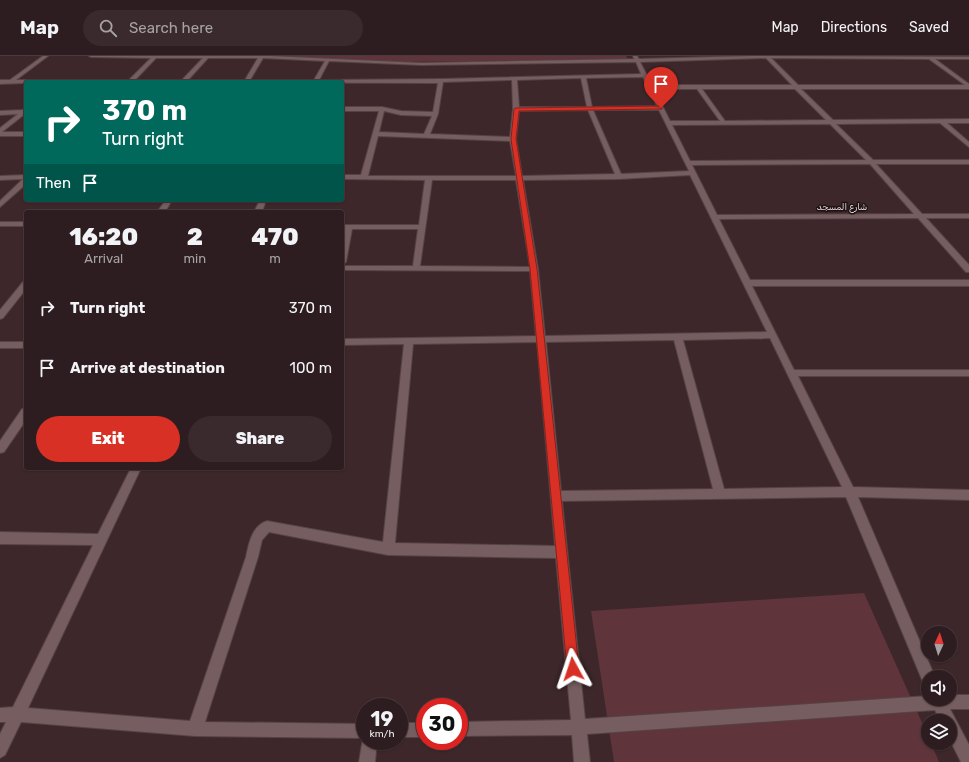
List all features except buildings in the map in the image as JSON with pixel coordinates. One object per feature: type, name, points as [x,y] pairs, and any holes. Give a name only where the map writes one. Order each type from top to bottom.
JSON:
[{"type":"street","points":[[11,82],[46,56]]},
{"type":"street","points":[[91,56],[262,57],[327,61],[419,72],[441,81],[514,78],[546,70],[636,58],[969,58]]},
{"type":"street","points":[[132,80],[155,56]]},
{"type":"street","points":[[185,80],[206,56]]},
{"type":"street","points":[[247,80],[262,57]]},
{"type":"street","points":[[766,57],[794,87],[871,162],[969,270]]},
{"type":"street","points":[[928,57],[966,82],[969,86]]},
{"type":"street","points":[[636,58],[716,217],[746,283],[850,492],[925,670]]},
{"type":"street","points":[[317,80],[327,61]]},
{"type":"street","points":[[327,80],[419,72],[546,70],[583,76],[644,75]]},
{"type":"street","points":[[583,76],[590,109],[619,177]]},
{"type":"street","points":[[514,78],[516,109],[513,139],[534,269],[582,762]]},
{"type":"street","points":[[426,137],[435,114],[441,81]]},
{"type":"street","points":[[0,82],[24,82]]},
{"type":"street","points":[[651,87],[969,86]]},
{"type":"street","points":[[698,87],[724,123]]},
{"type":"street","points":[[516,109],[661,108]]},
{"type":"street","points":[[344,109],[382,109],[401,113],[435,114]]},
{"type":"street","points":[[364,178],[382,109]]},
{"type":"street","points":[[0,113],[24,111]]},
{"type":"street","points":[[0,133],[24,112]]},
{"type":"street","points":[[941,121],[969,145]]},
{"type":"street","points":[[669,123],[969,121]]},
{"type":"street","points":[[0,133],[24,134]]},
{"type":"street","points":[[375,134],[513,139]]},
{"type":"street","points":[[689,163],[969,162]]},
{"type":"street","points":[[344,177],[519,179],[619,177],[693,173]]},
{"type":"street","points":[[0,178],[24,178]]},
{"type":"street","points":[[416,269],[429,178]]},
{"type":"street","points":[[0,205],[24,180]]},
{"type":"street","name":"شارع المسجد","points":[[716,217],[969,216]]},
{"type":"street","points":[[0,224],[24,224]]},
{"type":"street","points":[[344,239],[345,227],[422,227]]},
{"type":"street","points":[[344,268],[534,269]]},
{"type":"street","points":[[746,283],[969,283]]},
{"type":"street","points":[[0,316],[24,286]]},
{"type":"street","points":[[344,342],[773,335]]},
{"type":"street","points":[[678,336],[720,494]]},
{"type":"street","points":[[388,549],[409,340]]},
{"type":"street","points":[[0,345],[24,345]]},
{"type":"street","points":[[792,374],[969,373]]},
{"type":"street","points":[[0,449],[24,415]]},
{"type":"street","points":[[0,750],[135,470]]},
{"type":"street","points":[[555,496],[850,492],[969,495]]},
{"type":"street","points":[[195,729],[252,557],[257,537],[267,526],[388,549],[562,552]]},
{"type":"street","points":[[0,538],[100,540]]},
{"type":"street","points":[[468,729],[579,727],[921,702]]},
{"type":"street","points":[[957,702],[969,702]]},
{"type":"street","points":[[0,715],[17,714],[195,729],[356,730]]},
{"type":"street","points":[[957,738],[969,761]]},
{"type":"street","points":[[367,762],[368,750]]},
{"type":"shaded area","points":[[272,56],[626,56],[628,59],[401,62]]},
{"type":"shaded area","points":[[864,593],[921,720],[921,750],[934,750],[939,762],[614,762],[591,611]]},
{"type":"route","points":[[573,669],[534,269],[513,139],[516,109],[661,108]]}]
